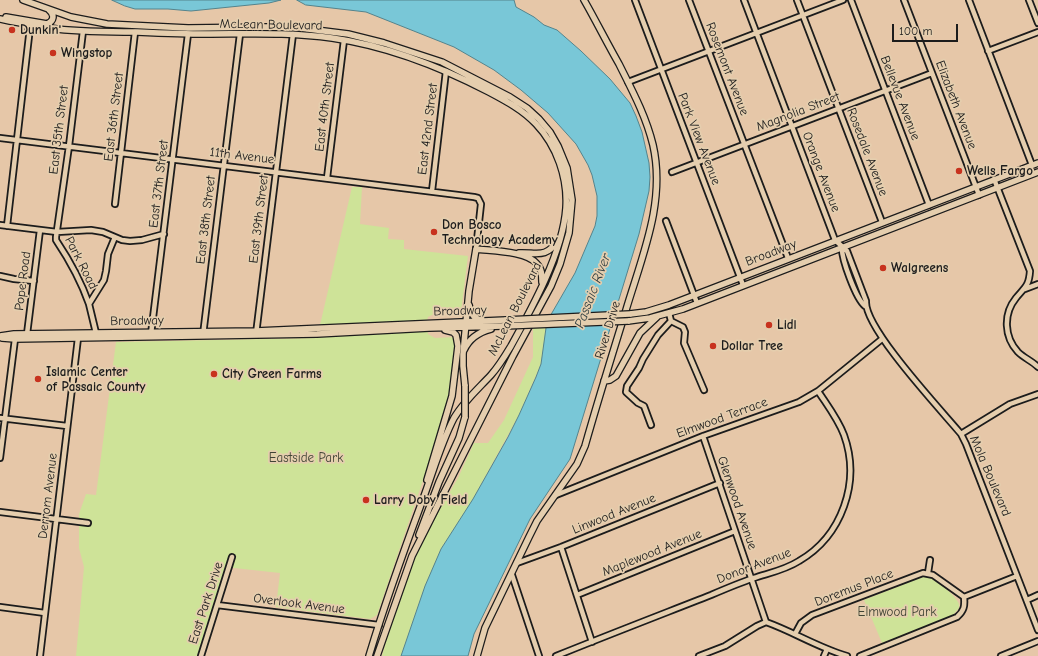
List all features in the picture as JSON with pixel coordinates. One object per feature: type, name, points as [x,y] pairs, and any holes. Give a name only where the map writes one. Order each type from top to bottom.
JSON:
[{"type":"main road","name":"McLean Boulevard","points":[[23,0],[72,17],[113,25],[188,28],[300,28],[333,32],[372,40],[430,58],[478,80],[527,108],[539,119],[552,135],[565,161],[571,192],[570,224],[563,256],[554,279],[513,356],[412,556],[377,656]]},
{"type":"main road","name":"River Drive","points":[[477,656],[485,628],[537,521],[577,464],[584,446],[648,238],[657,189],[656,163],[642,110],[584,0]]},
{"type":"main road","points":[[0,16],[47,24],[52,21],[53,16],[49,9]]},
{"type":"main road","name":"McLean Boulevard","points":[[0,19],[56,29],[83,31],[188,34],[293,34],[344,40],[394,51],[446,70],[516,108],[535,123],[545,135],[559,162],[565,184],[566,209],[562,232],[542,284],[503,360],[490,376],[467,399],[454,418],[424,496],[369,656]]},
{"type":"main road","name":"Broadway","points":[[0,337],[15,339],[256,333],[317,334],[630,314],[659,308],[1038,163]]},
{"type":"main road","name":"Broadway","points":[[505,323],[628,321],[661,316],[1038,172]]},
{"type":"main road","points":[[412,556],[431,503],[459,438],[465,417],[466,386],[463,354],[468,300],[476,249],[515,254],[539,254],[547,252],[554,246],[562,232]]},
{"type":"main road","points":[[515,254],[531,259],[537,264],[541,270],[542,284]]},
{"type":"main road","points":[[468,300],[471,312],[478,320],[505,323]]},
{"type":"main road","points":[[640,334],[654,320],[661,316]]},
{"type":"main road","points":[[604,381],[610,380],[616,376],[640,334],[642,328],[639,323],[628,321]]},
{"type":"main road","points":[[463,354],[469,342],[477,334],[505,323]]},
{"type":"main road","points":[[424,496],[429,472],[452,396],[458,346],[457,338],[453,332],[429,326]]},
{"type":"main road","name":"Broadway","points":[[0,337],[14,334],[96,333],[151,335]]},
{"type":"street","name":"Park View Avenue","points":[[635,0],[743,285]]},
{"type":"street","name":"Rosemont Avenue","points":[[689,0],[788,258]]},
{"type":"street","name":"Orange Avenue","points":[[744,0],[835,240]]},
{"type":"street","name":"Rosedale Avenue","points":[[797,0],[882,222]]},
{"type":"street","points":[[628,82],[843,0]]},
{"type":"street","name":"Bellevue Avenue","points":[[851,0],[929,204]]},
{"type":"street","name":"Elizabeth Avenue","points":[[904,0],[979,195]]},
{"type":"street","points":[[969,0],[1032,165]]},
{"type":"street","points":[[1029,0],[1038,23]]},
{"type":"street","points":[[7,226],[29,36],[29,30],[25,24]]},
{"type":"street","name":"East 35th Street","points":[[57,232],[83,31]]},
{"type":"street","name":"East 36th Street","points":[[115,204],[135,32]]},
{"type":"street","points":[[988,52],[1038,32]]},
{"type":"street","name":"East 37th Street","points":[[151,335],[188,34]]},
{"type":"street","name":"East 38th Street","points":[[203,334],[240,34]]},
{"type":"street","name":"East 39th Street","points":[[256,333],[293,34]]},
{"type":"street","name":"East 40th Street","points":[[327,178],[344,40]]},
{"type":"street","name":"East 42nd Street","points":[[432,191],[446,70]]},
{"type":"street","name":"Magnolia Street","points":[[672,172],[932,73]]},
{"type":"street","name":"11th Avenue","points":[[0,138],[276,171],[474,197],[480,200],[481,206],[476,249]]},
{"type":"street","points":[[994,180],[1030,271],[1029,282],[1026,289],[1010,308],[1007,329],[1010,340],[1017,351],[1038,367]]},
{"type":"street","points":[[666,221],[697,303]]},
{"type":"street","points":[[0,225],[57,232],[91,230],[103,232],[122,240],[142,240],[164,234]]},
{"type":"street","name":"Pope Road","points":[[27,334],[40,230]]},
{"type":"street","name":"Park Road","points":[[57,232],[56,240],[78,276],[89,304],[96,333]]},
{"type":"street","points":[[89,304],[104,280],[108,254],[114,237]]},
{"type":"street","points":[[835,240],[842,246]]},
{"type":"street","name":"Mola Boulevard","points":[[842,246],[842,253],[861,303],[865,306],[882,339],[961,434],[971,454],[1038,630]]},
{"type":"street","points":[[0,276],[14,279],[34,280]]},
{"type":"street","points":[[1026,289],[1038,284]]},
{"type":"street","points":[[669,313],[671,321]]},
{"type":"street","points":[[671,321],[683,326],[685,332],[684,344],[704,390]]},
{"type":"street","points":[[652,425],[644,406],[638,403],[626,392],[627,386],[658,335],[671,321]]},
{"type":"street","name":"Derrom Avenue","points":[[40,656],[78,338]]},
{"type":"street","points":[[0,458],[2,418],[15,339]]},
{"type":"street","name":"Elmwood Terrace","points":[[556,495],[703,436],[798,402],[818,391],[882,339]]},
{"type":"street","name":"Donor Avenue","points":[[556,656],[751,579],[789,566],[807,556],[819,546],[830,534],[840,516],[848,491],[850,476],[849,456],[839,425],[818,391]]},
{"type":"street","points":[[961,434],[1010,404],[1038,394]]},
{"type":"street","points":[[2,418],[68,426]]},
{"type":"street","name":"Glenwood Avenue","points":[[703,436],[766,622]]},
{"type":"street","name":"Linwood Avenue","points":[[517,564],[720,483]]},
{"type":"street","points":[[0,512],[88,523]]},
{"type":"street","name":"Maplewood Avenue","points":[[577,595],[735,531]]},
{"type":"street","points":[[561,547],[592,642]]},
{"type":"street","name":"East Park Drive","points":[[201,656],[232,556]]},
{"type":"street","points":[[930,560],[928,573],[964,597]]},
{"type":"street","name":"Doremus Place","points":[[795,634],[801,623],[812,615],[923,573],[928,573]]},
{"type":"street","points":[[512,575],[539,656]]},
{"type":"street","points":[[964,597],[1017,576]]},
{"type":"street","points":[[1027,600],[1038,595]]},
{"type":"street","points":[[860,656],[867,655],[957,617],[961,614],[964,606],[964,597]]},
{"type":"street","name":"Overlook Avenue","points":[[217,605],[379,625]]},
{"type":"street","points":[[0,607],[45,613]]},
{"type":"street","points":[[699,656],[726,646],[766,622],[827,649],[847,656]]},
{"type":"street","points":[[1001,656],[1038,642]]},
{"type":"street","points":[[824,656],[827,649]]},
{"type":"green space","name":"Eastside Park","points":[[352,187],[362,187],[360,224],[389,228],[388,239],[404,240],[404,249],[468,256],[461,312],[434,314],[428,317],[426,324],[428,334],[435,338],[455,337],[450,390],[445,416],[377,615],[370,619],[276,607],[280,573],[225,567],[197,656],[76,656],[84,567],[79,548],[79,514],[86,494],[96,495],[116,342],[317,338]]},
{"type":"green space","points":[[533,328],[546,328],[541,364],[519,415],[473,499],[441,549],[425,586],[401,656],[382,656],[393,617],[421,542],[458,478],[474,443],[488,443],[504,420],[533,357]]},
{"type":"green space","name":"Elmwood Park","points":[[925,576],[934,580],[954,596],[959,604],[959,608],[953,615],[882,643],[864,600]]},
{"type":"water","points":[[112,0],[281,0],[269,3],[191,11],[135,9]]},
{"type":"water","name":"Passaic River","points":[[297,0],[514,0],[516,7],[534,17],[544,25],[557,30],[610,79],[630,103],[642,132],[649,163],[649,191],[639,234],[570,459],[530,519],[474,634],[468,656],[401,656],[425,586],[441,549],[473,499],[508,437],[536,377],[541,364],[546,328],[549,318],[575,273],[595,226],[597,216],[597,196],[592,175],[576,144],[548,113],[494,70],[454,47],[366,12],[306,5]]},
{"type":"place","name":"Dunkin'","points":[[12,30]]},
{"type":"place","name":"Wingstop","points":[[53,53]]},
{"type":"place","name":"Wells Fargo","points":[[959,171]]},
{"type":"place","name":"Don Bosco Technology Academy","points":[[434,232]]},
{"type":"place","name":"Walgreens","points":[[883,268]]},
{"type":"place","name":"Lidl","points":[[769,325]]},
{"type":"place","name":"Dollar Tree","points":[[713,346]]},
{"type":"place","name":"City Green Farms","points":[[214,374]]},
{"type":"place","name":"Islamic Center of Passaic County","points":[[38,379]]},
{"type":"place","name":"Larry Doby Field","points":[[366,500]]}]
